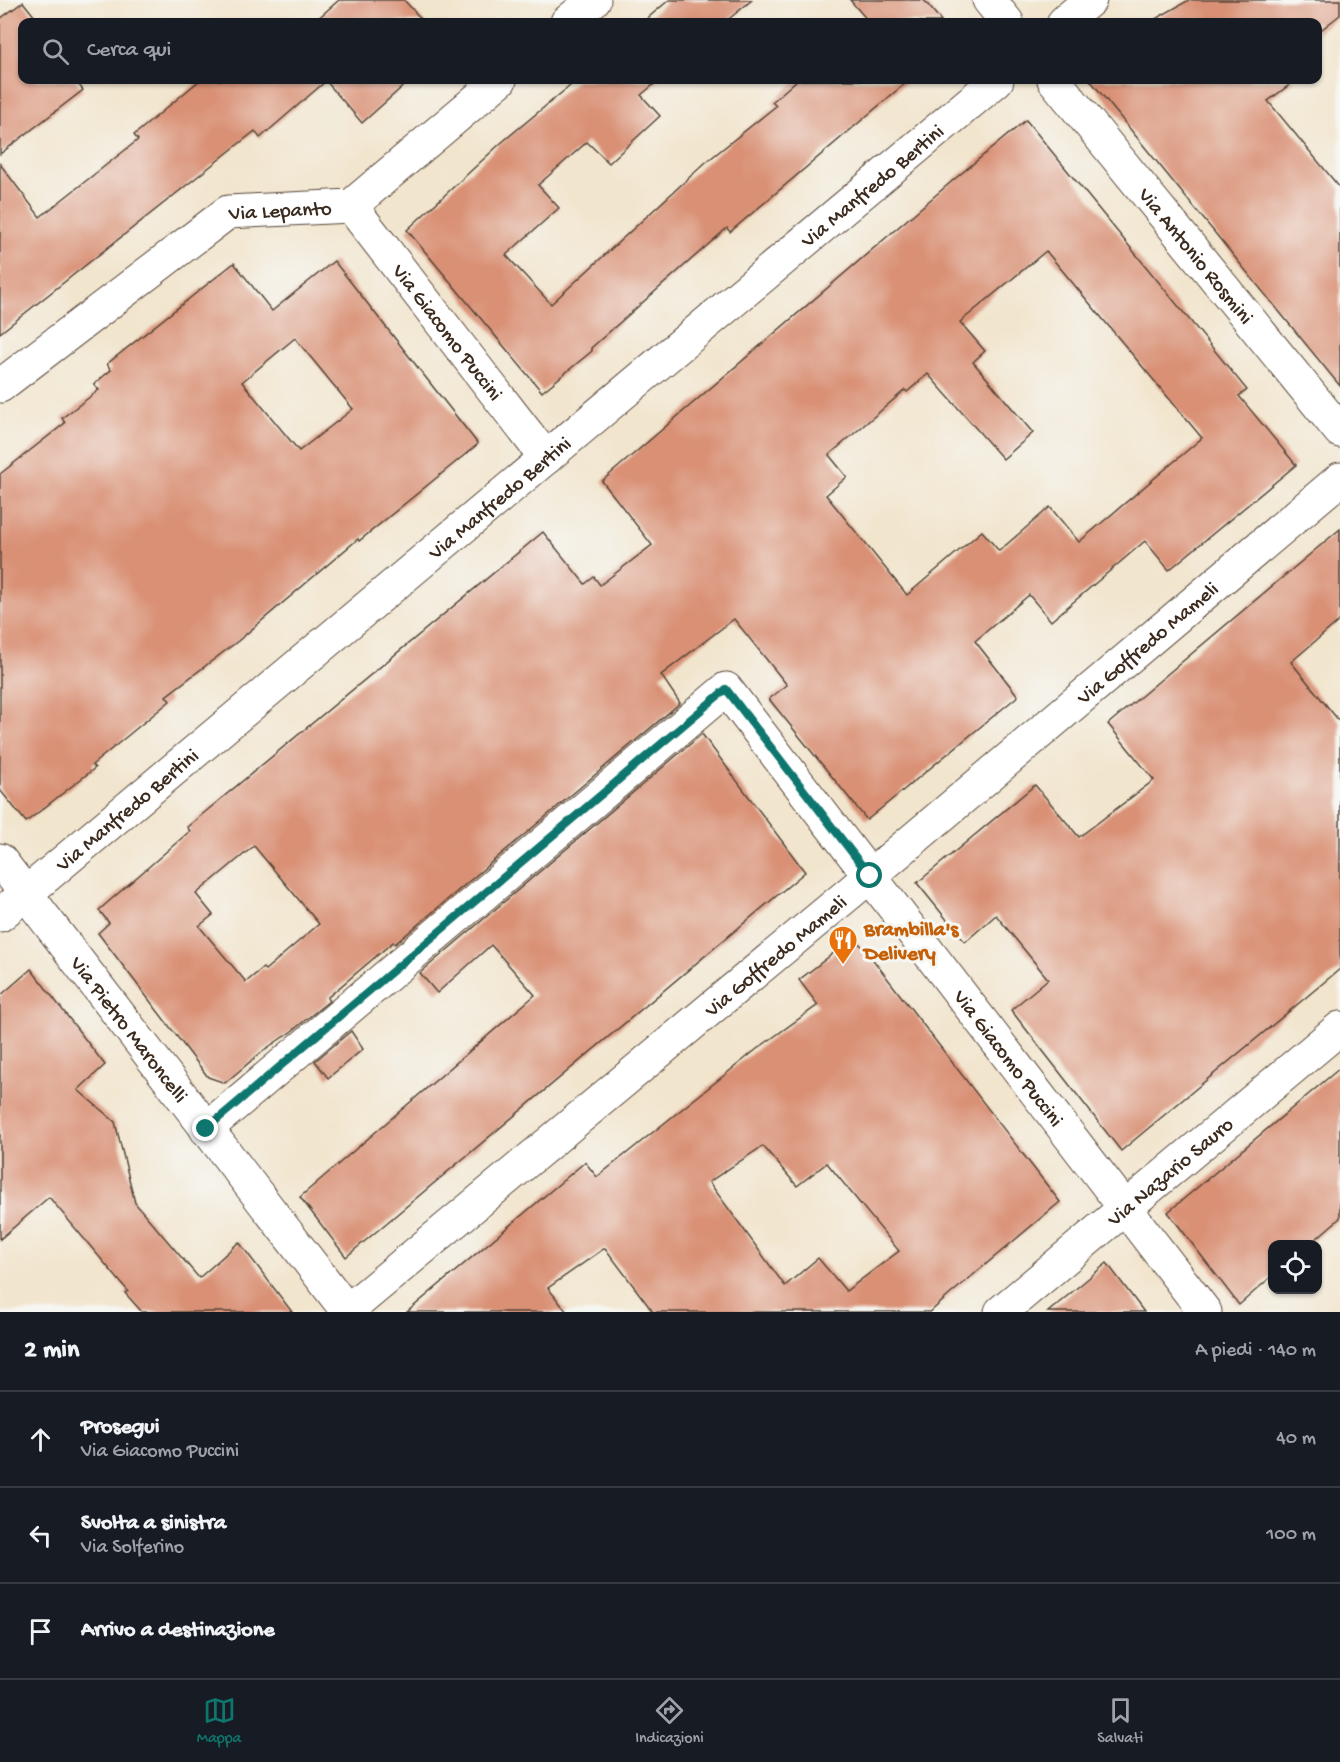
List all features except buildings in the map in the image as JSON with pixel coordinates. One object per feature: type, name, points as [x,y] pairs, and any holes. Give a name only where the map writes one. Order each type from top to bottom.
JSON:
[{"type":"street","points":[[572,18],[594,0]]},
{"type":"street","points":[[989,0],[1005,18]]},
{"type":"street","points":[[1069,18],[1090,0]]},
{"type":"street","name":"Via Lepanto","points":[[0,386],[228,212],[351,206],[495,84]]},
{"type":"street","name":"Via Manfredo Bertini","points":[[0,915],[993,84]]},
{"type":"street","name":"Via Antonio Rosmini","points":[[1057,84],[1340,431]]},
{"type":"street","name":"Via Giacomo Puccini","points":[[351,206],[546,458]]},
{"type":"street","name":"Via Goffredo Mameli","points":[[347,1312],[870,876],[1340,479]]},
{"type":"street","name":"Via Giacomo Puccini","points":[[206,1129],[726,689],[1205,1312]]},
{"type":"street","name":"Via Pietro Maroncelli","points":[[0,860],[347,1312]]},
{"type":"street","name":"Via Nazario Sauro","points":[[1001,1312],[1340,1028]]},
{"type":"place","name":"Brambilla's Delivery","points":[[843,966]]},
{"type":"route","points":[[206,1129],[726,689],[870,876]]}]
